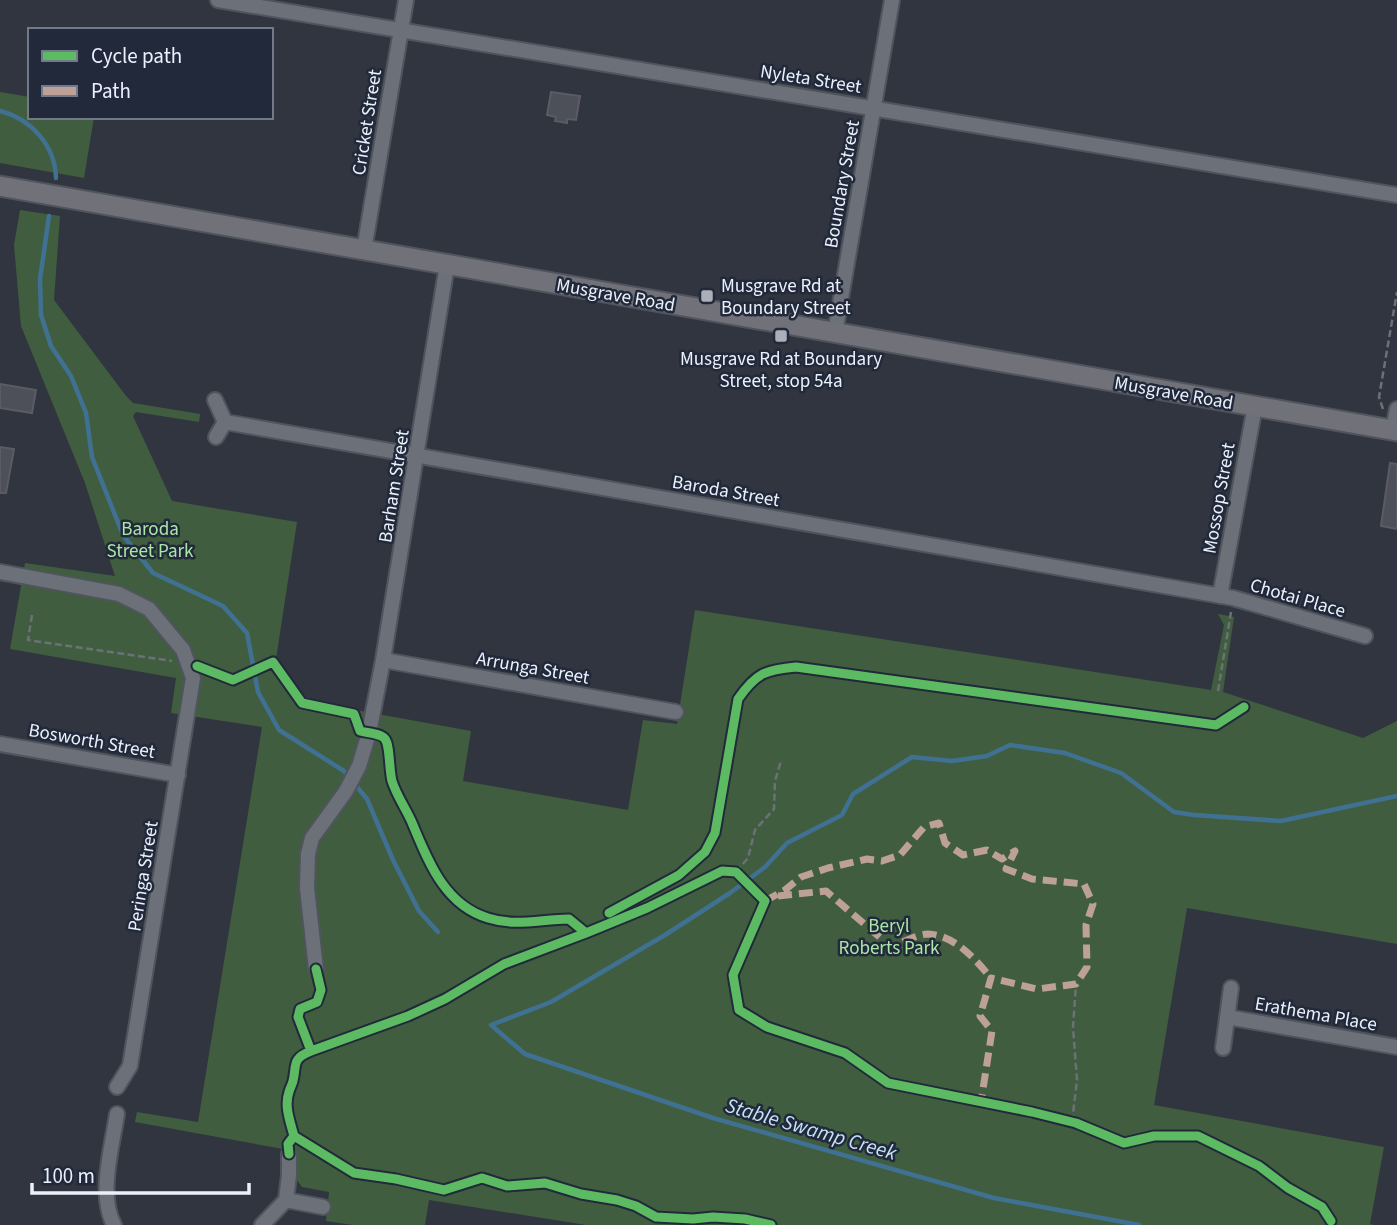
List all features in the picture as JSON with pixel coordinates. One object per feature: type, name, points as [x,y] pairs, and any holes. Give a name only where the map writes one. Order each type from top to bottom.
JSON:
[{"type":"street","name":"Nyleta Street","points":[[218,0],[1397,195]]},
{"type":"street","name":"Cricket Street","points":[[364,250],[406,0]]},
{"type":"street","name":"Boundary Street","points":[[835,333],[892,0]]},
{"type":"street","name":"Musgrave Road","points":[[0,186],[1395,431]]},
{"type":"street","name":"Barham Street","points":[[316,969],[307,888],[308,854],[312,838],[346,790],[359,766],[374,712],[447,265]]},
{"type":"street","points":[[215,400],[225,422],[216,437]]},
{"type":"street","name":"Mossop Street","points":[[1227,597],[1255,406]]},
{"type":"street","points":[[1390,409],[1395,431]]},
{"type":"street","name":"Baroda Street","points":[[225,422],[1227,597]]},
{"type":"street","points":[[0,572],[119,594],[149,609],[183,650],[184,666]]},
{"type":"street","name":"Chotai Place","points":[[1227,597],[1364,636]]},
{"type":"street","name":"Arrunga Street","points":[[383,660],[676,712]]},
{"type":"street","name":"Peringa Street","points":[[117,1087],[130,1066],[178,775],[193,678],[184,666]]},
{"type":"street","name":"Bosworth Street","points":[[0,746],[178,775]]},
{"type":"street","name":"Erathema Place","points":[[1223,1048],[1231,988]]},
{"type":"street","name":"Erathema Place","points":[[1227,1017],[1397,1046]]},
{"type":"street","points":[[114,1225],[108,1214],[106,1193],[117,1114]]},
{"type":"street","points":[[262,1225],[286,1200],[289,1154]]},
{"type":"street","points":[[286,1200],[323,1207]]},
{"type":"path","points":[[1390,409],[1379,397],[1397,292]]},
{"type":"path","points":[[1218,691],[1227,597]]},
{"type":"path","points":[[32,615],[28,640],[167,659],[184,666]]},
{"type":"path","points":[[736,873],[748,858],[755,830],[774,808],[775,781],[781,761]]},
{"type":"path","points":[[722,871],[736,873],[746,882]]},
{"type":"path","points":[[1059,1119],[1074,1123],[1077,1080],[1073,1027],[1076,984]]},
{"type":"green space","points":[[0,92],[28,97],[28,119],[94,119],[84,178],[0,163]]},
{"type":"green space","name":"Beryl Roberts Park","points":[[20,210],[60,216],[54,300],[126,396],[133,403],[200,414],[199,422],[136,412],[133,416],[172,501],[297,522],[276,659],[306,701],[471,731],[463,781],[628,810],[643,720],[677,724],[695,610],[1211,690],[1224,625],[1218,614],[1234,617],[1223,692],[1363,738],[1397,721],[1397,944],[1187,908],[1154,1105],[1384,1147],[1370,1224],[1374,1225],[586,1225],[429,1200],[425,1225],[353,1225],[326,1221],[329,1192],[302,1187],[297,1180],[294,1151],[135,1122],[137,1112],[198,1122],[262,727],[171,713],[176,678],[10,649],[25,563],[115,576],[85,483],[21,326],[14,245]]},
{"type":"building","points":[[551,92],[580,96],[576,120],[567,119],[567,123],[555,121],[556,117],[547,115]]},
{"type":"building","points":[[0,384],[36,390],[32,413],[0,408]]},
{"type":"building","points":[[0,447],[14,449],[6,493],[0,493]]},
{"type":"building","points":[[1390,463],[1397,464],[1397,529],[1381,526]]},
{"type":"waterway","points":[[0,111],[22,120],[39,135],[51,155],[56,178]]},
{"type":"waterway","name":"Stable Swamp Creek","points":[[49,216],[40,279],[41,315],[51,346],[71,376],[86,413],[92,457],[123,535],[153,573],[223,606],[247,633],[258,692],[279,730],[344,771],[367,799],[393,860],[419,911],[438,932]]},
{"type":"waterway","points":[[1139,1225],[994,1198],[713,1118],[525,1054],[491,1025],[551,1002],[665,935],[765,867],[787,843],[842,815],[853,794],[912,757],[952,761],[987,756],[1010,745],[1065,753],[1121,773],[1174,812],[1194,815],[1281,821],[1397,796]]},
{"type":"marked path","points":[[765,901],[801,877],[867,859],[882,861],[900,855],[924,827],[939,823],[945,843],[963,855],[987,850],[1002,859],[1015,851],[1006,869],[1032,879],[1084,884],[1093,904],[1086,925],[1087,967],[1076,984],[1037,989],[991,978],[980,1016],[992,1031],[981,1102]]},
{"type":"marked path","points":[[778,896],[826,891],[891,947],[919,935],[938,935],[964,950],[991,978]]},
{"type":"cycle path","points":[[197,666],[233,680],[273,662],[302,703],[354,714],[360,731],[377,734],[385,739],[392,781],[397,793],[432,868],[460,903],[473,912],[498,921],[569,919],[586,933],[504,964],[445,999],[408,1016],[311,1051]]},
{"type":"cycle path","points":[[609,913],[679,875],[705,852],[715,833],[738,699],[750,683],[762,674],[796,667],[1216,725],[1244,707]]},
{"type":"cycle path","points":[[586,933],[647,908],[722,871],[736,872],[765,901],[733,975],[739,1010],[767,1027],[845,1053],[888,1083],[1076,1123],[1124,1143],[1154,1136],[1198,1136],[1259,1166],[1288,1188],[1322,1207],[1331,1221]]},
{"type":"cycle path","points":[[289,1154],[288,1144],[294,1136],[288,1114],[288,1097],[298,1060],[311,1051],[298,1017],[300,1009],[317,1002],[321,990],[316,969]]},
{"type":"cycle path","points":[[294,1136],[354,1173],[444,1190],[482,1178],[507,1186],[545,1183],[581,1194],[617,1200],[656,1217],[745,1219],[771,1225]]},
{"type":"place","name":"Musgrave Rd at Boundary Street","points":[[707,296]]},
{"type":"place","name":"Musgrave Rd at Boundary Street, stop 54a","points":[[781,336]]},
{"type":"park label","name":"Baroda Street Park","points":[[150,539]]}]
